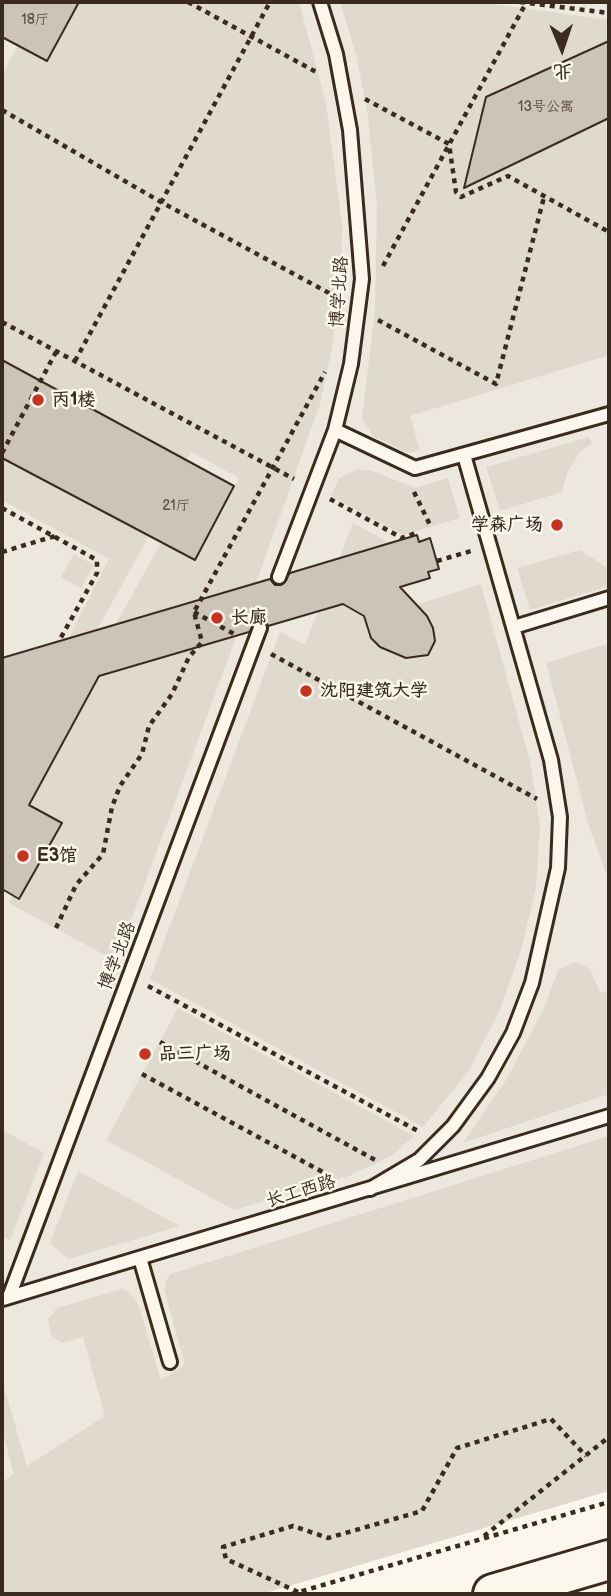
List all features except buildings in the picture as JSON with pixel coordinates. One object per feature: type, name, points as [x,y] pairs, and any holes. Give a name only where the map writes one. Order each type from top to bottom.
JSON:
[{"type":"main road","points":[[493,1594],[609,1560]]},
{"type":"lane","name":"博学北路","points":[[279,577],[335,429],[351,364],[362,279],[358,209],[342,86],[320,2]]},
{"type":"lane","points":[[335,429],[415,468],[609,414]]},
{"type":"lane","points":[[366,1191],[419,1160],[488,1078],[513,1033],[532,983],[558,868],[559,811],[551,760],[464,455]]},
{"type":"lane","points":[[514,627],[609,598]]},
{"type":"lane","name":"博学北路","points":[[5,1298],[260,628]]},
{"type":"lane","name":"长工西路","points":[[5,1298],[609,1116]]},
{"type":"lane","points":[[140,1258],[170,1363]]},
{"type":"path","points":[[188,2],[449,144],[456,192],[461,197],[508,176],[609,232]]},
{"type":"path","points":[[75,361],[270,2]]},
{"type":"path","points":[[520,2],[609,13]]},
{"type":"path","points":[[2,110],[161,202],[496,384],[544,197]]},
{"type":"path","points":[[2,322],[402,538],[416,533]]},
{"type":"path","points":[[2,453],[56,352]]},
{"type":"path","points":[[414,492],[431,527]]},
{"type":"path","points":[[2,508],[91,556],[99,567],[59,641]]},
{"type":"path","points":[[2,552],[55,536]]},
{"type":"path","points":[[56,928],[76,885],[103,854],[112,807],[120,786],[142,754],[149,726],[172,694],[189,657],[202,642],[194,612],[559,811]]},
{"type":"path","points":[[129,976],[437,1141]]},
{"type":"path","points":[[160,1042],[397,1172]]},
{"type":"path","points":[[142,1074],[366,1191]]},
{"type":"path","points":[[298,1592],[226,1559],[223,1547],[293,1526],[328,1538],[422,1511],[457,1448],[551,1419],[586,1456]]},
{"type":"path","points":[[481,1539],[609,1437]]},
{"type":"path","points":[[292,1594],[609,1502]]},
{"type":"shaded area","name":"沈阳建筑大学","points":[[2,2],[609,2],[609,1381],[2,1570]]},
{"type":"shaded area","points":[[79,2],[299,2],[326,103],[342,225],[341,285],[320,404],[256,583],[116,624],[161,543],[195,560],[239,478],[191,452],[186,460],[2,360],[2,75],[18,46],[47,61]]},
{"type":"shaded area","points":[[340,2],[479,2],[609,20],[609,42],[486,97],[465,187],[609,118],[609,355],[410,416],[420,450],[414,452],[406,452],[374,437],[362,419],[375,309],[377,206],[367,109],[356,55]]},
{"type":"shaded area","points":[[589,437],[592,443],[580,452],[568,471],[562,492],[500,511],[486,467]]},
{"type":"shaded area","points":[[6,460],[105,513],[121,483],[136,491],[120,521],[149,536],[97,630],[69,638],[109,559],[2,500],[2,468]]},
{"type":"shaded area","points":[[357,469],[372,471],[416,488],[448,478],[460,518],[403,535],[331,496],[339,478]]},
{"type":"shaded area","points":[[353,523],[390,543],[339,559]]},
{"type":"shaded area","points":[[580,550],[609,569],[609,586],[530,610],[517,568]]},
{"type":"shaded area","points":[[74,554],[94,565],[81,588],[61,577]]},
{"type":"shaded area","points":[[481,584],[530,761],[540,826],[536,888],[521,950],[499,1012],[468,1072],[423,1127],[150,979],[280,632],[305,645],[318,612],[343,604],[364,616],[371,638],[380,647],[392,654],[419,658],[428,655],[435,641],[427,617],[416,605]]},
{"type":"shaded area","points":[[237,635],[116,961],[9,903],[13,895],[19,898],[62,823],[29,805],[99,676]]},
{"type":"shaded area","points":[[609,643],[609,882],[588,823],[546,663]]},
{"type":"shaded area","points":[[575,962],[590,969],[600,993],[609,990],[609,1094],[463,1143],[506,1080],[543,1010],[559,969]]},
{"type":"shaded area","points":[[178,1008],[414,1136],[391,1156],[349,1176],[234,1210],[106,1140]]},
{"type":"shaded area","points":[[2,1130],[44,1153],[10,1240],[2,1235]]},
{"type":"shaded area","points":[[609,1136],[609,1491],[262,1594],[2,1594],[2,1482],[14,1474],[2,1430],[2,1380],[27,1466],[105,1416],[83,1337],[62,1343],[51,1335],[48,1320],[57,1308],[122,1289],[129,1292],[138,1304],[161,1380],[185,1365],[165,1293],[165,1282],[171,1274]]},
{"type":"shaded area","points":[[78,1171],[180,1226],[69,1259],[50,1243]]},
{"type":"place","name":"丙1楼","points":[[38,400]]},
{"type":"place","name":"学森广场","points":[[557,525]]},
{"type":"place","name":"长廊","points":[[217,618]]},
{"type":"place","name":"沈阳建筑大学","points":[[306,691]]},
{"type":"place","name":"E3馆","points":[[23,856]]},
{"type":"place","name":"品三广场","points":[[145,1054]]}]
